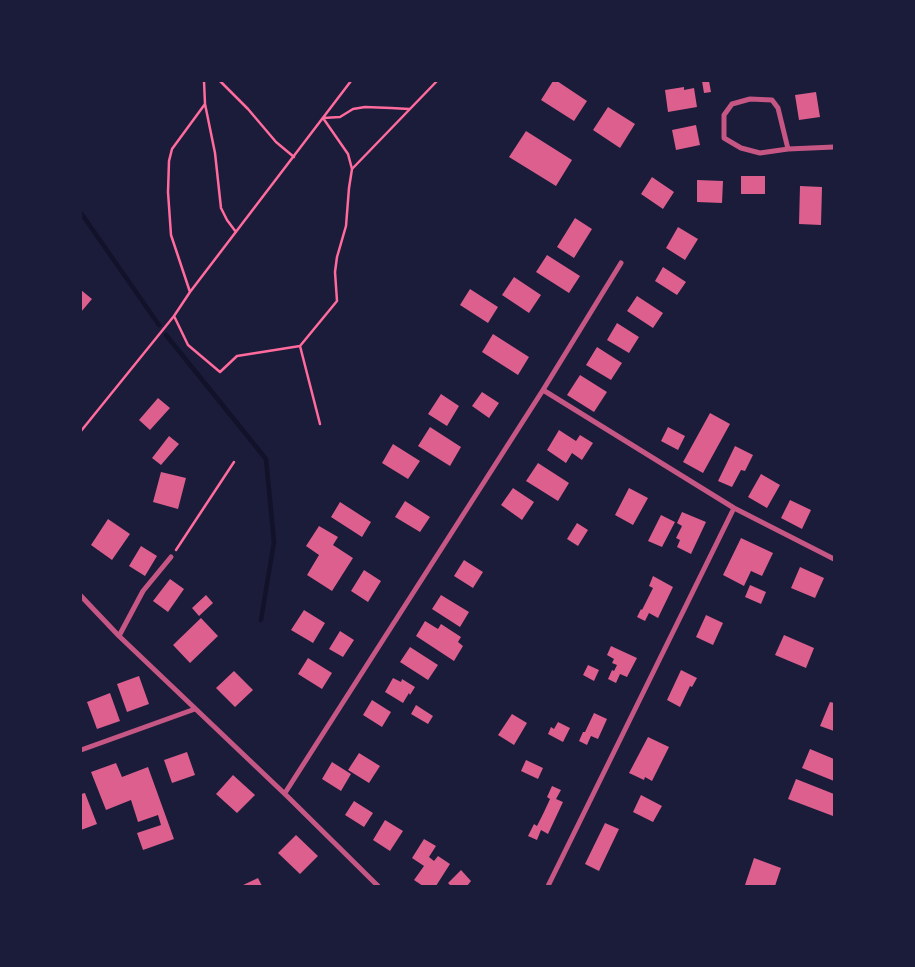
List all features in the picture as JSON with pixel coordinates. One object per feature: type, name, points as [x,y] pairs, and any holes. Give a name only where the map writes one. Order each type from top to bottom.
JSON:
[{"type":"street","points":[[788,149],[778,108],[772,100],[750,99],[732,104],[724,116],[724,138],[741,148],[760,153],[788,149],[834,147]]},
{"type":"street","points":[[285,793],[543,390],[621,263]]},
{"type":"street","points":[[543,390],[734,508],[834,559]]},
{"type":"street","points":[[548,886],[734,508]]},
{"type":"street","points":[[119,636],[143,592],[171,557]]},
{"type":"street","points":[[81,596],[119,636],[285,793],[378,886]]},
{"type":"street","points":[[81,750],[195,709]]},
{"type":"path","points":[[204,81],[205,104],[215,153],[221,208],[236,232]]},
{"type":"path","points":[[220,81],[248,108],[276,142],[294,157]]},
{"type":"path","points":[[81,430],[174,316],[190,292],[351,81]]},
{"type":"path","points":[[352,170],[437,81]]},
{"type":"path","points":[[190,292],[171,235],[168,192],[169,161],[172,149],[205,104]]},
{"type":"path","points":[[323,118],[340,117],[353,109],[365,107],[409,109]]},
{"type":"path","points":[[174,316],[188,345],[220,372],[236,356],[300,346],[337,301],[335,272],[337,257],[346,226],[352,170],[348,154],[323,118]]},
{"type":"path","points":[[300,346],[320,424]]},
{"type":"path","points":[[171,557],[234,462]]},
{"type":"building","points":[[553,81],[557,81],[587,101],[574,121],[541,100]]},
{"type":"building","points":[[702,81],[709,81],[711,92],[704,93]]},
{"type":"building","points":[[684,87],[684,90],[694,88],[697,107],[668,112],[665,90]]},
{"type":"building","points":[[816,92],[820,117],[799,120],[795,95]]},
{"type":"building","points":[[608,107],[635,124],[620,148],[593,130]]},
{"type":"building","points":[[696,125],[700,145],[676,150],[672,130]]},
{"type":"building","points":[[526,131],[572,160],[556,186],[509,157]]},
{"type":"building","points":[[741,176],[765,176],[765,194],[741,194]]},
{"type":"building","points":[[652,177],[674,192],[663,209],[641,194]]},
{"type":"building","points":[[697,180],[723,181],[722,203],[697,202]]},
{"type":"building","points":[[800,186],[822,187],[821,225],[799,224]]},
{"type":"building","points":[[575,218],[592,229],[574,258],[557,247]]},
{"type":"building","points":[[678,227],[698,239],[685,260],[666,248]]},
{"type":"building","points":[[547,255],[580,276],[569,293],[536,272]]},
{"type":"building","points":[[663,267],[686,282],[677,295],[655,281]]},
{"type":"building","points":[[514,277],[541,295],[529,313],[502,295]]},
{"type":"building","points":[[470,289],[498,307],[488,323],[460,305]]},
{"type":"building","points":[[81,290],[92,299],[81,312]]},
{"type":"building","points":[[637,296],[663,313],[653,328],[627,311]]},
{"type":"building","points":[[617,323],[639,337],[629,353],[607,340]]},
{"type":"building","points":[[493,334],[529,357],[518,375],[482,352]]},
{"type":"building","points":[[597,347],[622,363],[611,380],[586,365]]},
{"type":"building","points":[[580,375],[607,392],[594,412],[567,395]]},
{"type":"building","points":[[482,392],[499,403],[489,418],[472,406]]},
{"type":"building","points":[[441,394],[459,406],[447,426],[428,414]]},
{"type":"building","points":[[158,398],[170,408],[150,430],[139,420]]},
{"type":"building","points":[[710,413],[730,424],[703,473],[683,462]]},
{"type":"building","points":[[430,427],[461,447],[450,466],[418,446]]},
{"type":"building","points":[[668,427],[685,436],[678,450],[661,441]]},
{"type":"building","points":[[559,430],[576,441],[580,435],[593,443],[582,460],[572,453],[566,463],[547,450]]},
{"type":"building","points":[[169,436],[179,444],[161,465],[152,458]]},
{"type":"building","points":[[393,444],[420,461],[408,479],[382,463]]},
{"type":"building","points":[[735,446],[753,455],[745,471],[741,470],[732,487],[718,481]]},
{"type":"building","points":[[538,463],[569,483],[558,501],[526,481]]},
{"type":"building","points":[[161,472],[186,478],[178,509],[153,502]]},
{"type":"building","points":[[761,474],[780,485],[767,508],[748,497]]},
{"type":"building","points":[[513,488],[534,502],[522,520],[501,505]]},
{"type":"building","points":[[629,488],[648,498],[633,525],[615,515]]},
{"type":"building","points":[[790,500],[811,510],[802,529],[781,518]]},
{"type":"building","points":[[405,501],[430,517],[420,532],[395,517]]},
{"type":"building","points":[[340,502],[371,522],[362,537],[331,517]]},
{"type":"building","points":[[682,512],[706,522],[691,554],[677,547],[680,540],[676,538],[682,526],[677,523]]},
{"type":"building","points":[[661,515],[675,522],[662,547],[648,541]]},
{"type":"building","points":[[108,519],[130,534],[112,560],[91,545]]},
{"type":"building","points":[[577,523],[588,530],[578,546],[567,539]]},
{"type":"building","points":[[319,526],[338,537],[333,545],[353,558],[332,591],[307,575],[319,555],[306,546]]},
{"type":"building","points":[[741,538],[773,553],[762,576],[751,571],[744,586],[723,575]]},
{"type":"building","points":[[141,546],[157,556],[145,576],[129,566]]},
{"type":"building","points":[[464,560],[483,572],[473,588],[454,576]]},
{"type":"building","points":[[800,567],[824,578],[815,598],[791,588]]},
{"type":"building","points":[[364,570],[381,581],[368,602],[351,591]]},
{"type":"building","points":[[653,576],[673,587],[658,618],[649,613],[645,621],[637,617],[653,588],[649,586]]},
{"type":"building","points":[[170,579],[184,589],[168,612],[153,601]]},
{"type":"building","points":[[750,585],[766,592],[761,604],[745,597]]},
{"type":"building","points":[[206,595],[213,603],[199,616],[192,608]]},
{"type":"building","points":[[441,595],[469,612],[460,627],[432,609]]},
{"type":"building","points":[[304,610],[325,623],[313,643],[291,630]]},
{"type":"building","points":[[706,615],[723,623],[713,645],[696,637]]},
{"type":"building","points":[[201,618],[218,636],[190,663],[173,645]]},
{"type":"building","points":[[425,621],[438,629],[441,624],[461,637],[458,642],[463,646],[454,661],[416,636]]},
{"type":"building","points":[[340,631],[354,640],[343,657],[329,649]]},
{"type":"building","points":[[784,635],[814,648],[806,668],[775,655]]},
{"type":"building","points":[[611,646],[637,658],[627,677],[620,674],[616,683],[608,679],[612,670],[614,671],[617,665],[612,663],[614,659],[607,655]]},
{"type":"building","points":[[410,647],[438,665],[428,680],[400,662]]},
{"type":"building","points":[[308,658],[332,673],[322,689],[298,674]]},
{"type":"building","points":[[588,665],[599,670],[594,681],[583,675]]},
{"type":"building","points":[[681,670],[697,678],[692,687],[690,686],[680,707],[667,700]]},
{"type":"building","points":[[234,671],[253,690],[235,707],[216,688]]},
{"type":"building","points":[[139,676],[149,704],[127,712],[117,684]]},
{"type":"building","points":[[393,678],[401,682],[402,679],[415,687],[403,703],[385,692]]},
{"type":"building","points":[[110,693],[120,721],[97,729],[87,702]]},
{"type":"building","points":[[372,700],[391,712],[382,727],[363,715]]},
{"type":"building","points":[[830,702],[834,703],[834,731],[820,726]]},
{"type":"building","points":[[416,705],[433,716],[428,724],[411,714]]},
{"type":"building","points":[[594,713],[607,719],[598,739],[591,736],[587,745],[579,741]]},
{"type":"building","points":[[512,714],[527,723],[514,745],[498,735]]},
{"type":"building","points":[[558,722],[570,728],[563,742],[548,734],[551,727],[554,729]]},
{"type":"building","points":[[648,737],[669,747],[652,781],[645,777],[644,780],[629,773]]},
{"type":"building","points":[[810,749],[834,759],[834,781],[802,768]]},
{"type":"building","points":[[187,752],[195,775],[172,783],[164,760]]},
{"type":"building","points":[[359,753],[380,766],[369,783],[348,770]]},
{"type":"building","points":[[526,760],[543,768],[538,779],[521,771]]},
{"type":"building","points":[[332,762],[351,774],[341,791],[322,779]]},
{"type":"building","points":[[116,763],[122,777],[148,767],[174,839],[143,850],[137,833],[161,825],[158,815],[138,822],[131,800],[106,810],[91,772]]},
{"type":"building","points":[[233,775],[255,795],[237,813],[216,794]]},
{"type":"building","points":[[796,779],[834,794],[833,816],[788,799]]},
{"type":"building","points":[[552,786],[561,790],[556,799],[563,802],[548,834],[541,830],[537,840],[528,836],[534,824],[537,826],[544,812],[550,799],[547,797]]},
{"type":"building","points":[[85,793],[97,824],[81,830],[81,794]]},
{"type":"building","points":[[641,795],[662,806],[653,822],[633,812]]},
{"type":"building","points":[[354,801],[373,813],[364,827],[345,815]]},
{"type":"building","points":[[385,820],[403,831],[390,851],[373,840]]},
{"type":"building","points":[[605,823],[619,829],[599,871],[585,864]]},
{"type":"building","points":[[296,835],[318,856],[300,874],[278,853]]},
{"type":"building","points":[[424,839],[436,846],[429,857],[434,861],[438,856],[450,864],[436,886],[423,886],[414,880],[424,866],[412,858]]},
{"type":"building","points":[[754,858],[781,868],[775,886],[745,885]]},
{"type":"building","points":[[461,870],[471,881],[467,886],[451,886],[448,883]]},
{"type":"building","points":[[258,878],[262,886],[241,886]]},
{"type":"waterway","points":[[81,213],[159,325]]},
{"type":"waterway","points":[[166,335],[266,459],[274,542],[261,620]]}]
